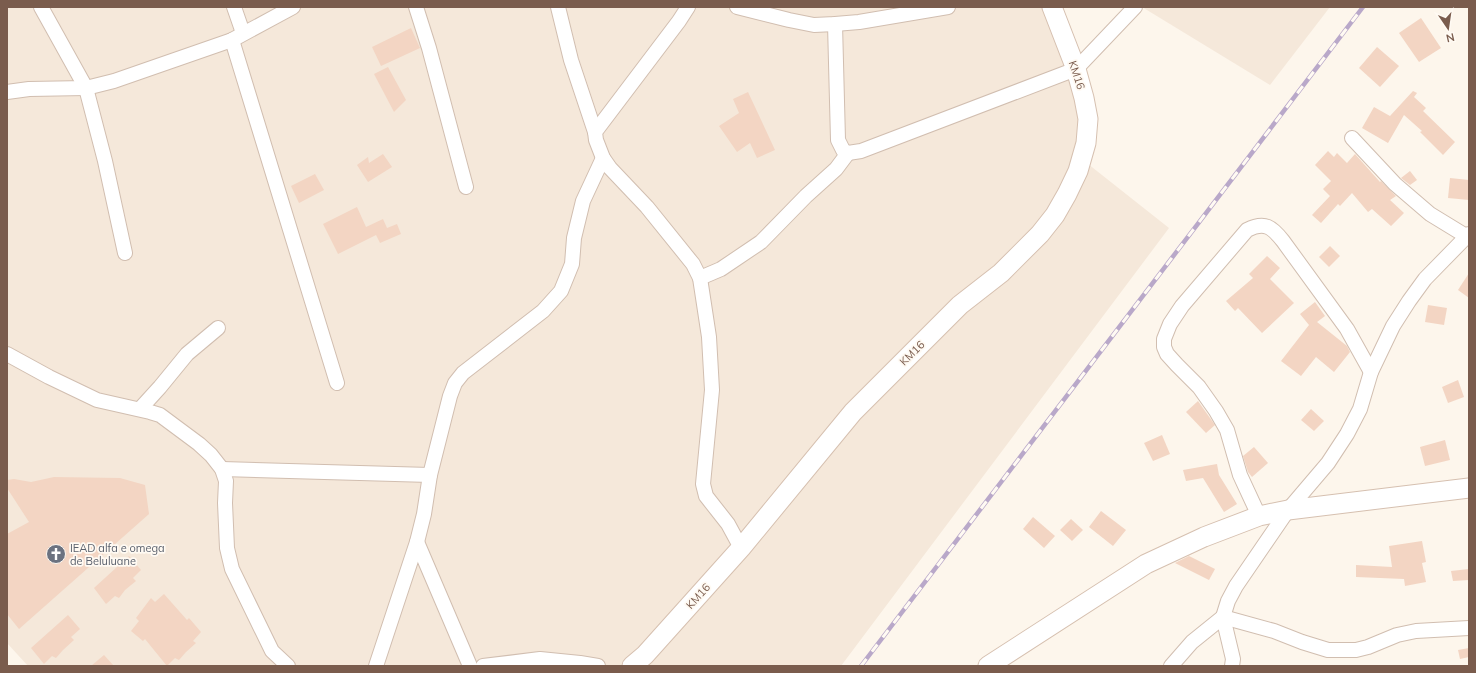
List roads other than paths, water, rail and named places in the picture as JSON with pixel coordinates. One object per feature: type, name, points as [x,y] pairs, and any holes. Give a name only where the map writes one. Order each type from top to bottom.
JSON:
[{"type":"street","points":[[42,7],[86,88],[106,161],[125,253]]},
{"type":"street","points":[[234,7],[238,37],[337,383]]},
{"type":"street","points":[[7,92],[29,89],[86,88],[144,72],[238,37],[293,7]]},
{"type":"street","points":[[416,7],[429,48],[466,187]]},
{"type":"street","points":[[558,7],[571,60],[603,158],[693,264],[700,278],[709,337],[712,390],[703,484],[706,496],[728,524],[741,548]]},
{"type":"street","points":[[595,132],[688,7]]},
{"type":"street","points":[[737,7],[814,25],[859,22],[948,7]]},
{"type":"street","name":"KM16","points":[[645,662],[853,412],[960,305],[1002,273],[1040,234],[1055,215],[1078,171],[1086,142],[1088,118],[1076,69],[1052,7]]},
{"type":"street","points":[[835,24],[838,140],[843,150],[848,153],[861,151],[1076,69],[1134,7]]},
{"type":"street","points":[[1232,666],[1232,659],[1223,618],[1228,601],[1236,586],[1288,510],[1328,462],[1347,434],[1360,409],[1371,372],[1393,326],[1409,301],[1425,279],[1468,235],[1430,214],[1381,170],[1352,138]]},
{"type":"street","points":[[700,278],[732,262],[761,242],[806,196],[836,169],[848,153]]},
{"type":"street","points":[[376,666],[417,542],[424,514],[430,475],[450,396],[455,383],[464,373],[543,311],[561,291],[572,264],[574,238],[583,201],[603,158]]},
{"type":"street","points":[[1259,516],[1240,475],[1227,430],[1199,387],[1177,365],[1164,347],[1164,338],[1170,324],[1182,306],[1247,230],[1255,226],[1267,226],[1276,232],[1284,241],[1347,329],[1371,372]]},
{"type":"street","points":[[140,409],[187,354],[218,328]]},
{"type":"street","points":[[7,354],[49,377],[97,400],[140,409],[160,415],[199,444],[211,455],[222,470],[226,481],[225,503],[227,548],[232,569],[272,651],[288,666]]},
{"type":"street","points":[[222,470],[430,475]]},
{"type":"street","points":[[988,666],[1146,564],[1204,537],[1259,516],[1288,510],[1469,488]]},
{"type":"street","points":[[417,542],[470,666]]},
{"type":"street","points":[[1223,618],[1274,631],[1328,650],[1356,650],[1368,647],[1397,635],[1416,631],[1469,628]]},
{"type":"street","points":[[1171,666],[1192,642],[1223,618]]},
{"type":"street","points":[[483,666],[540,659],[598,666]]},
{"type":"railway","points":[[861,666],[1363,7]]},
{"type":"place","name":"IEAD alfa e omega de Beluluane","points":[[56,554]]}]
